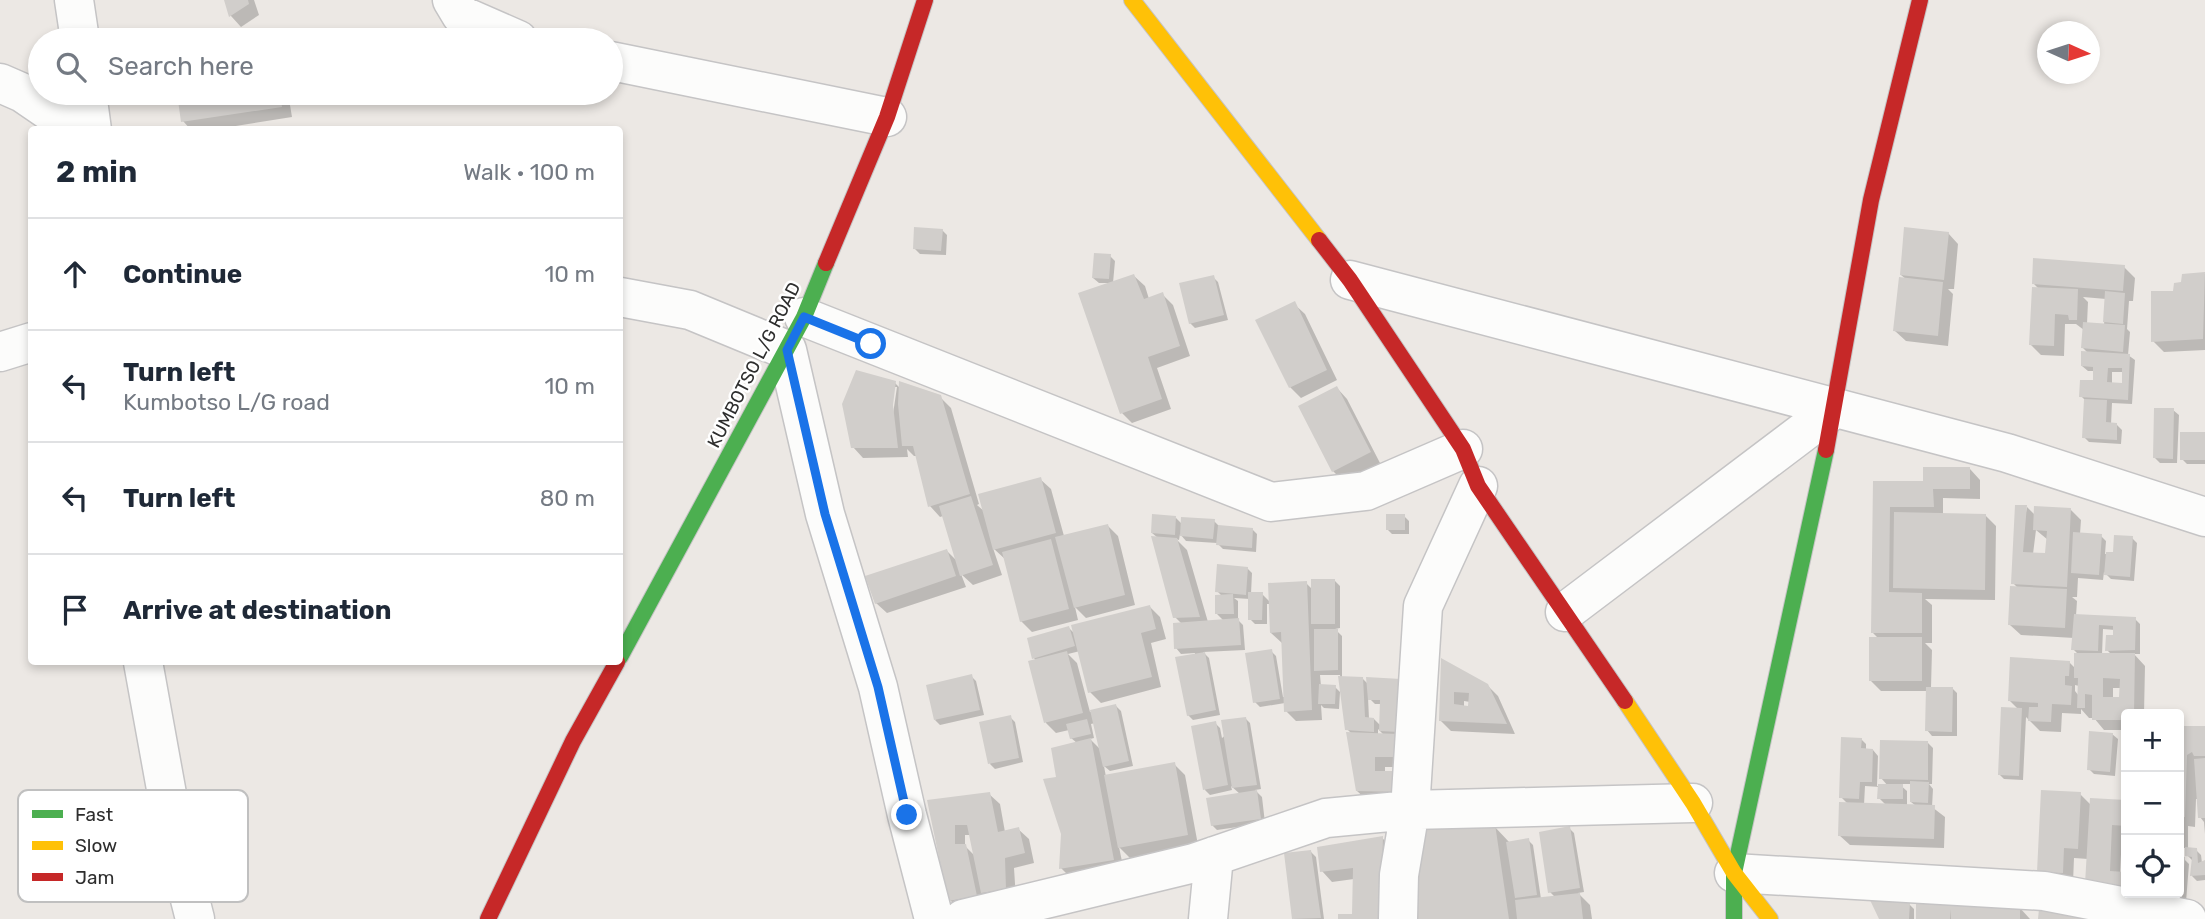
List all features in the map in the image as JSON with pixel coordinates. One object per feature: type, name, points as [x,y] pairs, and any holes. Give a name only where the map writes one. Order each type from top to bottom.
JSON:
[{"type":"street","points":[[74,0],[78,28]]},
{"type":"street","points":[[452,0],[461,15],[491,28]]},
{"type":"street","name":"KUMBOTSO L/G ROAD","points":[[623,651],[804,317],[887,117],[925,0]]},
{"type":"street","points":[[1132,0],[1350,280],[1463,449],[1478,486],[1693,803],[1734,873],[1770,919]]},
{"type":"street","points":[[1734,919],[1734,873],[1835,408],[1871,200],[1920,0]]},
{"type":"street","points":[[623,63],[887,117]]},
{"type":"street","points":[[0,83],[28,96]]},
{"type":"street","points":[[41,105],[71,126]]},
{"type":"street","points":[[89,105],[91,126]]},
{"type":"street","points":[[1350,280],[2007,453],[2205,517]]},
{"type":"street","points":[[623,298],[690,310],[787,350],[817,480],[878,687],[934,919]]},
{"type":"street","points":[[804,317],[1271,502],[1366,491],[1463,449]]},
{"type":"street","points":[[0,352],[28,343]]},
{"type":"street","points":[[1565,612],[1835,408]]},
{"type":"street","points":[[1398,919],[1399,875],[1410,810],[1423,606],[1478,486]]},
{"type":"street","points":[[144,665],[166,790]]},
{"type":"street","points":[[488,919],[573,741],[615,665]]},
{"type":"street","points":[[963,919],[1214,856],[1326,818],[1410,810],[1693,803]]},
{"type":"street","points":[[1208,919],[1214,856]]},
{"type":"street","points":[[1734,873],[2044,891],[2187,919]]},
{"type":"street","points":[[191,902],[195,919]]},
{"type":"building","points":[[224,0],[248,0],[249,4],[229,17]]},
{"type":"building","points":[[179,105],[282,105],[282,107],[181,122]]},
{"type":"building","points":[[914,227],[943,229],[941,251],[913,249]]},
{"type":"building","points":[[1904,227],[1949,232],[1944,280],[1900,275]]},
{"type":"building","points":[[1094,253],[1111,254],[1109,279],[1092,278]]},
{"type":"building","points":[[2033,258],[2125,265],[2123,291],[2032,284]]},
{"type":"building","points":[[2205,272],[2203,339],[2151,342],[2151,291],[2173,291],[2174,283],[2181,282],[2182,274]]},
{"type":"building","points":[[1134,274],[1144,299],[1163,292],[1180,346],[1148,357],[1162,399],[1120,414],[1078,293]]},
{"type":"building","points":[[1214,275],[1224,315],[1189,324],[1179,283]]},
{"type":"building","points":[[1899,277],[1943,282],[1938,336],[1893,331]]},
{"type":"building","points":[[2032,287],[2078,289],[2077,320],[2069,320],[2068,315],[2055,314],[2054,346],[2029,345]]},
{"type":"building","points":[[2105,291],[2125,293],[2123,324],[2103,322]]},
{"type":"building","points":[[1295,301],[1327,370],[1289,388],[1255,320]]},
{"type":"building","points":[[2083,322],[2125,325],[2123,352],[2081,348]]},
{"type":"building","points":[[2081,351],[2130,354],[2128,400],[2079,397],[2080,380],[2093,380],[2093,367],[2081,366]],"holes":[[[2108,368],[2122,368],[2122,383],[2107,382]]]},
{"type":"building","points":[[856,370],[896,381],[893,405],[898,448],[851,448],[842,404]]},
{"type":"building","points":[[899,381],[941,395],[970,494],[928,507],[913,446],[902,446]]},
{"type":"building","points":[[1337,386],[1371,452],[1332,472],[1298,406]]},
{"type":"building","points":[[2084,399],[2107,400],[2106,422],[2117,423],[2117,440],[2082,438]]},
{"type":"building","points":[[2154,408],[2174,408],[2173,459],[2153,458]]},
{"type":"building","points":[[2180,432],[2205,432],[2205,460],[2180,460]]},
{"type":"building","points":[[1923,467],[1970,467],[1970,489],[1933,489],[1934,507],[1890,507],[1889,592],[1922,593],[1922,633],[1871,633],[1873,481],[1923,481]]},
{"type":"building","points":[[1041,477],[1056,533],[993,550],[978,494]]},
{"type":"building","points":[[971,496],[993,565],[960,576],[939,506]]},
{"type":"building","points":[[2015,505],[2027,505],[2023,552],[2045,553],[2047,531],[2033,530],[2034,506],[2071,508],[2067,587],[2011,584]]},
{"type":"building","points":[[1894,512],[1986,514],[1985,590],[1893,588]]},
{"type":"building","points":[[1152,514],[1176,516],[1175,535],[1151,533]]},
{"type":"building","points":[[1386,514],[1405,514],[1405,530],[1386,530]]},
{"type":"building","points":[[1181,517],[1215,519],[1213,539],[1180,536]]},
{"type":"building","points":[[1108,524],[1125,595],[1074,608],[1055,537]]},
{"type":"building","points":[[1218,525],[1253,528],[1252,548],[1216,545]]},
{"type":"building","points":[[2073,532],[2102,534],[2099,575],[2071,573]]},
{"type":"building","points":[[2114,535],[2133,536],[2130,577],[2104,575],[2106,552],[2113,552]]},
{"type":"building","points":[[1151,536],[1177,538],[1200,617],[1173,618]]},
{"type":"building","points":[[1051,539],[1069,609],[1020,622],[1002,552]]},
{"type":"building","points":[[947,549],[956,576],[875,604],[865,576]]},
{"type":"building","points":[[1217,564],[1248,567],[1246,595],[1215,592]]},
{"type":"building","points":[[1311,579],[1335,579],[1335,624],[1311,624]]},
{"type":"building","points":[[1307,581],[1312,710],[1284,712],[1281,632],[1270,633],[1268,583]]},
{"type":"building","points":[[2010,586],[2067,589],[2065,628],[2008,625]]},
{"type":"building","points":[[1248,592],[1263,592],[1262,620],[1248,620]]},
{"type":"building","points":[[1233,594],[1234,614],[1215,614],[1215,595]]},
{"type":"building","points":[[1150,605],[1156,629],[1141,633],[1152,677],[1088,693],[1071,625]]},
{"type":"building","points":[[2074,614],[2136,617],[2135,650],[2105,651],[2106,635],[2113,635],[2113,626],[2099,625],[2098,651],[2071,650]]},
{"type":"building","points":[[1239,618],[1241,645],[1174,649],[1173,623]]},
{"type":"building","points":[[1069,626],[1075,646],[1032,659],[1027,638]]},
{"type":"building","points":[[1314,629],[1338,629],[1338,670],[1314,671]]},
{"type":"building","points":[[1869,637],[1922,637],[1922,681],[1869,681]]},
{"type":"building","points":[[1272,649],[1280,699],[1253,703],[1245,653]]},
{"type":"building","points":[[1067,651],[1083,713],[1044,723],[1028,661]]},
{"type":"building","points":[[1205,652],[1216,710],[1187,716],[1175,657]]},
{"type":"building","points":[[2074,653],[2135,653],[2134,709],[2121,709],[2121,720],[2092,720],[2092,695],[2085,694],[2085,708],[2077,708],[2078,678],[2074,678]],"holes":[[[2103,678],[2120,679],[2119,697],[2103,697]]]},
{"type":"building","points":[[2010,657],[2070,661],[2065,685],[2072,686],[2071,705],[2052,704],[2051,722],[2028,721],[2029,707],[2038,707],[2038,703],[2008,701]]},
{"type":"building","points":[[1441,658],[1488,684],[1507,724],[1439,721]],"holes":[[[1454,692],[1469,693],[1468,706],[1454,704]]]},
{"type":"building","points":[[972,674],[980,710],[934,720],[926,685]]},
{"type":"building","points":[[1338,676],[1363,677],[1365,717],[1374,718],[1374,732],[1345,730]]},
{"type":"building","points":[[1366,677],[1401,679],[1399,732],[1379,731],[1380,700],[1368,700]]},
{"type":"building","points":[[1319,684],[1336,685],[1335,704],[1318,704]]},
{"type":"building","points":[[1926,687],[1953,687],[1952,732],[1925,731]]},
{"type":"building","points":[[1116,704],[1129,761],[1103,767],[1090,710]]},
{"type":"building","points":[[2001,707],[2022,708],[2019,776],[1998,775]]},
{"type":"building","points":[[1011,715],[1019,758],[988,764],[979,722]]},
{"type":"building","points":[[1246,717],[1257,785],[1232,788],[1221,720]]},
{"type":"building","points":[[1087,719],[1091,734],[1070,739],[1066,724]]},
{"type":"building","points":[[1216,721],[1228,785],[1203,790],[1191,726]]},
{"type":"building","points":[[2184,726],[2205,726],[2205,756],[2194,756],[2192,752],[2187,755],[2185,817]]},
{"type":"building","points":[[2089,731],[2113,733],[2110,772],[2087,770]]},
{"type":"building","points":[[1346,732],[1399,734],[1398,757],[1375,757],[1375,771],[1398,771],[1399,792],[1356,791]]},
{"type":"building","points":[[1841,737],[1862,738],[1861,748],[1873,749],[1872,782],[1860,782],[1859,799],[1839,798]]},
{"type":"building","points":[[1091,738],[1114,860],[1059,869],[1061,834],[1043,779],[1056,777],[1051,748]]},
{"type":"building","points":[[1880,740],[1928,741],[1928,780],[1879,779]]},
{"type":"building","points":[[2205,758],[2205,818],[2198,818],[2194,759]]},
{"type":"building","points":[[1175,762],[1188,835],[1118,848],[1104,775]]},
{"type":"building","points":[[1910,781],[1929,782],[1928,803],[1910,802]]},
{"type":"building","points":[[1878,784],[1903,784],[1903,799],[1877,799]]},
{"type":"building","points":[[1257,790],[1261,819],[1211,826],[1206,798]]},
{"type":"building","points":[[2041,790],[2081,792],[2078,849],[2064,848],[2063,873],[2037,872]]},
{"type":"building","points":[[990,792],[998,832],[1019,827],[1025,853],[1005,858],[1006,889],[981,893],[967,825],[955,825],[955,844],[966,844],[977,896],[948,901],[927,800]]},
{"type":"building","points":[[2090,798],[2121,800],[2121,826],[2112,825],[2110,871],[2121,872],[2121,887],[2085,884]]},
{"type":"building","points":[[1839,802],[1935,805],[1934,839],[1838,836]]},
{"type":"building","points":[[1418,824],[1495,824],[1509,919],[1413,919]]},
{"type":"building","points":[[1570,826],[1580,888],[1548,893],[1539,832]]},
{"type":"building","points":[[1383,836],[1381,919],[1338,919],[1338,914],[1352,914],[1353,868],[1320,872],[1317,847]]},
{"type":"building","points":[[1529,838],[1537,895],[1515,898],[1506,842]]},
{"type":"building","points":[[2185,847],[2197,848],[2198,863],[2205,860],[2205,875],[2190,876],[2192,857],[2185,856]]},
{"type":"building","points":[[1311,850],[1321,918],[1292,919],[1284,853]]},
{"type":"building","points":[[1580,893],[1583,919],[1517,919],[1515,900]]},
{"type":"building","points":[[1870,900],[1910,902],[1909,919],[1879,919]]},
{"type":"building","points":[[1916,901],[2020,906],[2020,919],[1951,919],[1950,909],[1950,919],[1916,919]]},
{"type":"building","points":[[2039,909],[2096,919],[2038,919]]},
{"type":"traffic: fast","points":[[623,651],[804,317],[826,263]]},
{"type":"traffic: fast","points":[[1734,919],[1734,873],[1826,450]]},
{"type":"traffic: slow","points":[[1132,0],[1319,240]]},
{"type":"traffic: slow","points":[[1625,701],[1693,803],[1734,873],[1770,919]]},
{"type":"traffic: jam","points":[[826,263],[887,117],[925,0]]},
{"type":"traffic: jam","points":[[1826,450],[1871,200],[1920,0]]},
{"type":"traffic: jam","points":[[1319,240],[1350,280],[1463,449],[1478,486],[1625,701]]},
{"type":"traffic: jam","points":[[488,919],[573,741],[615,665]]},
{"type":"route","points":[[871,344],[804,317],[787,350],[825,514],[878,687],[907,815]]}]
